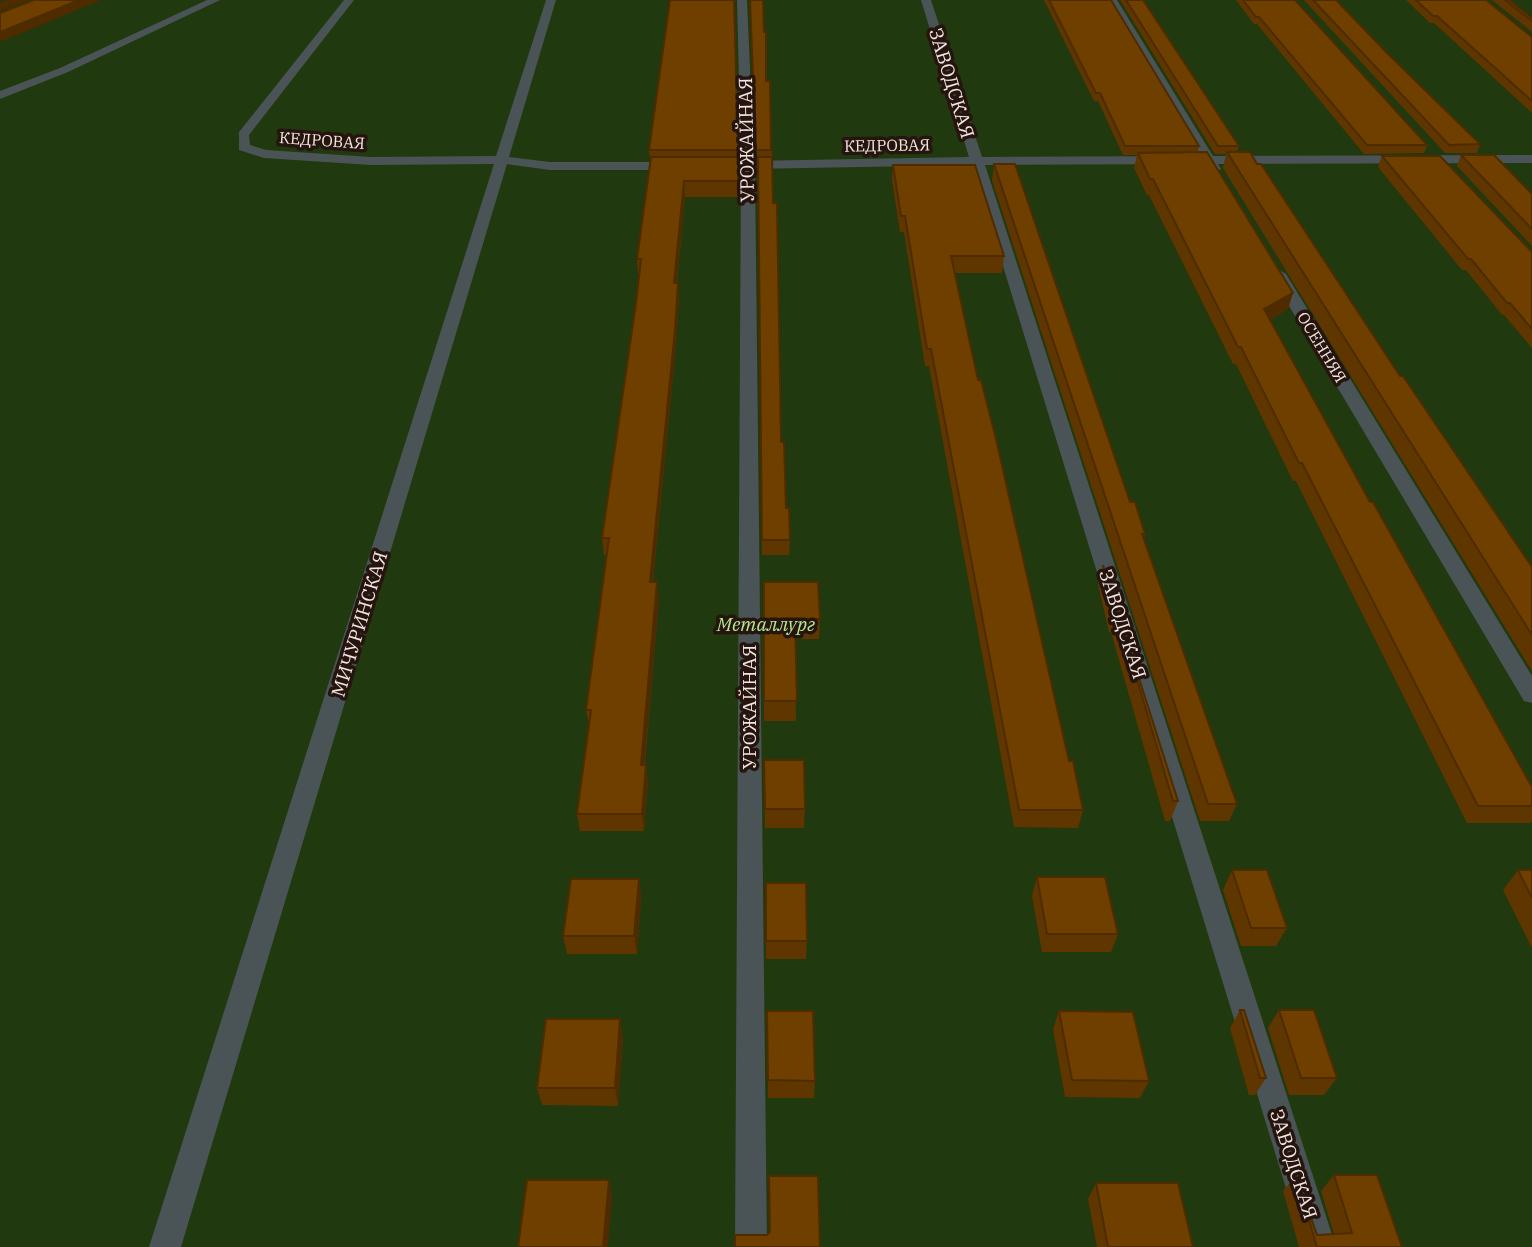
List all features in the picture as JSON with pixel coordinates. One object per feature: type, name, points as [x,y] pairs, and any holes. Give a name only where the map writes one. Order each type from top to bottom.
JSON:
[{"type":"street","points":[[0,95],[64,70],[215,0]]},
{"type":"street","name":"КЕДРОВАЯ","points":[[349,0],[243,135],[244,147],[264,154],[371,161],[503,160],[550,166],[1532,159]]},
{"type":"street","name":"МИЧУРИНСКАЯ","points":[[165,1247],[551,0]]},
{"type":"street","name":"УРОЖАЙНАЯ","points":[[742,0],[748,166],[751,1247]]},
{"type":"street","name":"ЗАВОДСКАЯ","points":[[926,0],[1320,1247]]},
{"type":"street","points":[[1112,0],[1223,184]]},
{"type":"street","name":"ОСЕННЯЯ","points":[[1266,255],[1532,695]]},
{"type":"green space","name":"Металлург","points":[[0,0],[1532,0],[1532,1247],[0,1247]]},
{"type":"building","points":[[34,0],[79,0],[0,32],[0,13]]},
{"type":"building","points":[[670,0],[734,0],[738,150],[649,150]]},
{"type":"building","points":[[750,0],[763,0],[766,81],[770,81],[771,150],[756,150]]},
{"type":"building","points":[[1049,0],[1111,0],[1199,146],[1125,146],[1100,93],[1096,93]]},
{"type":"building","points":[[1126,0],[1143,0],[1239,146],[1218,146]]},
{"type":"building","points":[[1243,0],[1295,0],[1427,145],[1367,145]]},
{"type":"building","points":[[1313,0],[1336,0],[1480,144],[1449,145]]},
{"type":"building","points":[[1416,0],[1486,0],[1532,37],[1532,101],[1437,16],[1433,16]]},
{"type":"building","points":[[1505,0],[1509,0],[1532,18],[1532,21]]},
{"type":"building","points":[[1207,152],[1293,293],[1264,309],[1532,787],[1532,806],[1478,806],[1302,463],[1299,463],[1138,153]]},
{"type":"building","points":[[1227,152],[1250,152],[1257,164],[1261,164],[1400,376],[1403,376],[1532,567],[1532,635]]},
{"type":"building","points":[[1461,155],[1494,155],[1532,194],[1532,229]]},
{"type":"building","points":[[1382,156],[1440,156],[1532,252],[1532,329],[1471,259],[1468,259]]},
{"type":"building","points":[[651,157],[738,157],[738,181],[684,181],[674,283],[678,283],[675,330],[650,582],[657,582],[641,765],[646,765],[642,814],[577,814],[591,710],[586,710],[609,538],[602,538],[636,303],[641,259],[637,259]]},
{"type":"building","points":[[758,157],[772,157],[773,203],[777,203],[781,442],[784,442],[790,540],[762,540]]},
{"type":"building","points":[[994,164],[1015,164],[1130,502],[1135,502],[1145,534],[1142,534],[1237,804],[1208,804]]},
{"type":"building","points":[[893,165],[975,165],[1004,256],[951,256],[978,380],[981,380],[996,439],[1069,761],[1073,761],[1083,810],[1019,810]]},
{"type":"building","points":[[1103,565],[1178,801],[1173,801],[1117,612],[1114,612]]},
{"type":"building","points":[[764,582],[818,582],[820,619],[795,619],[797,701],[764,701]]},
{"type":"building","points":[[764,760],[804,760],[805,809],[765,809]]},
{"type":"building","points":[[1232,870],[1267,870],[1287,928],[1251,928]]},
{"type":"building","points":[[1518,870],[1532,870],[1532,898]]},
{"type":"building","points":[[1037,877],[1105,877],[1118,934],[1047,934]]},
{"type":"building","points":[[571,879],[639,879],[634,936],[563,936]]},
{"type":"building","points":[[766,883],[806,883],[807,941],[766,941]]},
{"type":"building","points":[[1240,1010],[1244,1010],[1266,1078],[1260,1078]]},
{"type":"building","points":[[1279,1010],[1314,1010],[1337,1078],[1301,1078]]},
{"type":"building","points":[[767,1011],[813,1011],[815,1081],[768,1080]]},
{"type":"building","points":[[1059,1011],[1133,1012],[1149,1081],[1072,1080]]},
{"type":"building","points":[[546,1019],[620,1019],[615,1088],[537,1088]]},
{"type":"building","points":[[1296,1175],[1317,1235],[1352,1233],[1334,1175],[1377,1175],[1402,1247],[1317,1247]]},
{"type":"building","points":[[769,1176],[818,1176],[820,1247],[735,1247],[735,1235],[767,1235],[770,1232]]},
{"type":"building","points":[[527,1180],[609,1180],[603,1247],[518,1247]]},
{"type":"building","points":[[1096,1183],[1178,1183],[1193,1247],[1108,1247]]}]
